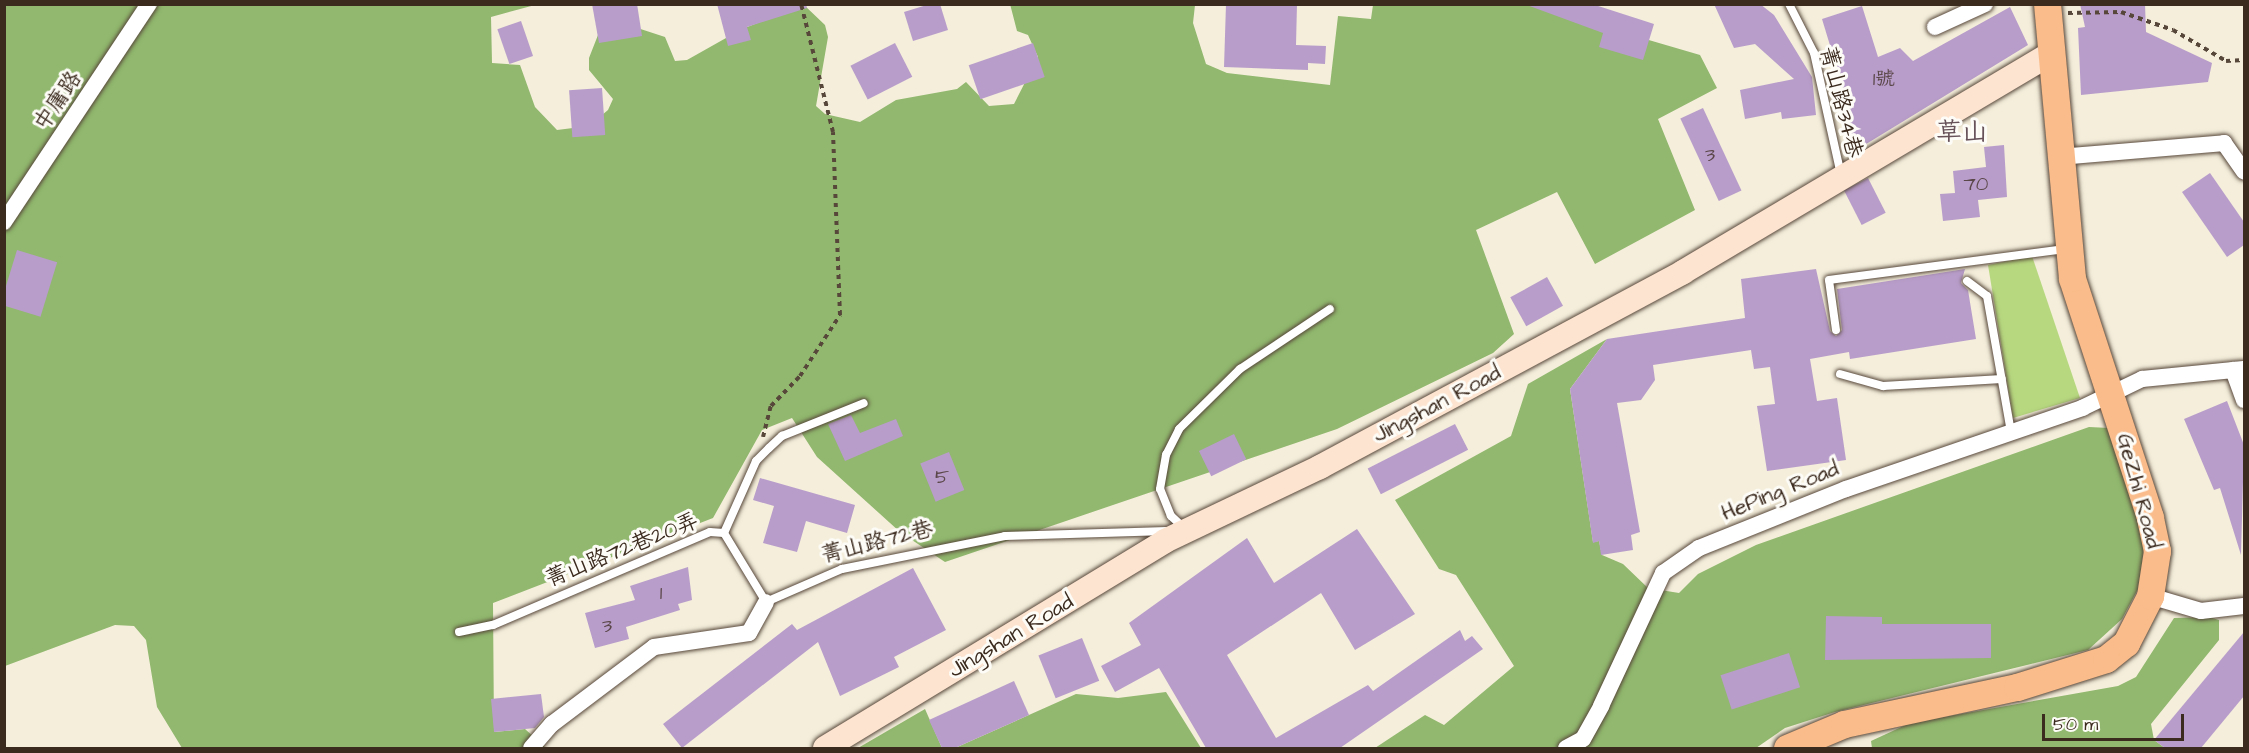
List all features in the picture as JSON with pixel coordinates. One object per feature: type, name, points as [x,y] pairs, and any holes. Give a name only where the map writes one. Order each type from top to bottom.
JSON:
[{"type":"main road","points":[[2047,9],[2048,55]]},
{"type":"main road","name":"GeZhi Road","points":[[1787,748],[1845,724],[2017,687],[2106,659],[2131,636],[2150,596],[2157,551],[2111,393],[2092,345],[2069,248],[2048,55]]},
{"type":"street","name":"中庸路","points":[[4,222],[149,4]]},
{"type":"street","points":[[1935,27],[1985,4]]},
{"type":"street","name":"Jingshan Road","points":[[825,748],[1187,530],[1320,467],[1683,272],[2048,55]]},
{"type":"street","points":[[2059,157],[2224,143],[2244,172]]},
{"type":"street","points":[[2239,369],[2244,400]]},
{"type":"street","name":"HePing Road","points":[[1566,748],[1583,739],[1646,605],[1672,566],[1699,548],[1846,489],[2011,432],[2142,379],[2239,369]]},
{"type":"street","points":[[2150,596],[2201,611],[2244,606]]},
{"type":"street","points":[[531,748],[552,724],[654,647],[748,633],[766,602]]},
{"type":"lane","name":"菁山路34巷","points":[[1789,4],[1814,53],[1842,176]]},
{"type":"lane","points":[[1836,330],[1828,280],[2069,248]]},
{"type":"lane","points":[[1967,281],[1987,296],[2011,432]]},
{"type":"lane","points":[[1187,530],[1171,516],[1160,489],[1166,455],[1179,429],[1240,369],[1330,309]]},
{"type":"lane","points":[[1840,374],[1883,386],[2002,379]]},
{"type":"lane","points":[[724,533],[756,461],[769,448],[782,436],[864,403]]},
{"type":"lane","name":"菁山路72巷","points":[[766,602],[842,568],[1005,537],[1187,530]]},
{"type":"lane","name":"菁山路72巷20弄","points":[[459,632],[493,625],[710,532],[724,533],[766,602]]},
{"type":"path","points":[[769,448],[761,432],[771,406],[800,376],[840,315],[833,132],[801,4]]},
{"type":"path","points":[[2047,9],[2121,12],[2173,30],[2226,61],[2244,60]]},
{"type":"green space","points":[[1010,4],[1195,5],[1193,23],[1206,64],[1227,73],[1330,85],[1338,16],[1371,19],[1373,5],[1529,5],[1700,55],[1717,88],[1658,119],[1695,210],[1595,264],[1557,192],[1476,230],[1514,334],[1493,353],[1337,429],[945,562],[900,532],[817,457],[792,418],[762,430],[713,518],[493,603],[494,732],[525,729],[546,748],[182,748],[157,707],[146,640],[134,626],[115,625],[5,666],[5,5],[535,5],[491,17],[492,63],[520,65],[535,107],[557,130],[589,126],[608,110],[613,99],[589,70],[589,58],[598,35],[616,21],[665,37],[675,61],[687,60],[742,29],[804,5],[825,25],[828,37],[816,106],[825,114],[860,122],[896,100],[957,89],[966,82],[989,106],[1014,104],[1038,57],[1028,35],[1017,31]]},
{"type":"green space","points":[[2032,256],[2080,398],[2013,418],[1988,265]]},
{"type":"green space","points":[[1607,339],[1570,389],[1593,542],[1599,541],[1602,555],[1623,564],[1648,588],[1679,593],[1698,574],[1756,545],[2089,427],[2109,428],[2145,543],[2138,589],[2122,619],[2088,650],[1835,712],[1785,728],[1756,748],[1375,748],[1425,715],[1444,725],[1514,666],[1456,575],[1439,569],[1395,500],[1511,436],[1528,384]]},
{"type":"green space","points":[[2209,617],[2219,620],[2219,640],[2151,724],[2154,740],[2165,748],[1872,748],[1871,741],[1910,723],[2118,686],[2136,677],[2174,618]]},
{"type":"green space","points":[[1166,692],[1201,748],[955,748],[1076,694],[1118,698]]},
{"type":"green space","points":[[925,709],[942,748],[858,748]]},
{"type":"building","points":[[592,4],[637,4],[642,36],[599,43]]},
{"type":"building","points":[[717,4],[806,4],[807,8],[747,27],[751,40],[728,46]]},
{"type":"building","points":[[930,4],[940,4],[948,30],[913,41],[904,12]]},
{"type":"building","points":[[1226,4],[1297,4],[1296,45],[1326,46],[1325,64],[1308,63],[1308,70],[1224,67]]},
{"type":"building","points":[[1524,4],[1592,4],[1654,24],[1643,60],[1599,47],[1603,33]]},
{"type":"building","points":[[1714,4],[1760,4],[1774,15],[1812,77],[1816,115],[1782,119],[1781,112],[1745,119],[1740,90],[1794,79],[1755,44],[1734,48]]},
{"type":"building","points":[[2080,4],[2145,4],[2146,32],[2212,63],[2208,82],[2081,95],[2078,28],[2085,27]]},
{"type":"building","points":[[1862,6],[1878,57],[1900,48],[1913,61],[2010,7],[2028,45],[1858,149],[1843,123],[1852,118],[1822,19]]},
{"type":"building","points":[[521,21],[533,56],[509,64],[497,29]]},
{"type":"building","points":[[895,43],[912,77],[868,100],[850,66]]},
{"type":"building","points":[[1033,43],[1045,77],[980,99],[969,65]]},
{"type":"building","points":[[602,88],[605,135],[572,137],[569,90]]},
{"type":"building","points":[[1703,108],[1741,190],[1719,201],[1680,119]]},
{"type":"building","points":[[2004,145],[2007,197],[1978,200],[1980,217],[1943,221],[1940,194],[1955,193],[1953,171],[1986,167],[1984,147]]},
{"type":"building","points":[[2210,173],[2244,222],[2244,245],[2227,257],[2182,192]]},
{"type":"building","points":[[1868,178],[1886,213],[1862,225],[1844,190]]},
{"type":"building","points":[[17,250],[57,262],[40,317],[4,306],[4,293]]},
{"type":"building","points":[[1816,269],[1830,331],[1836,336],[1842,330],[1837,289],[1965,269],[1961,283],[1968,290],[1976,339],[1850,359],[1849,352],[1810,359],[1817,401],[1837,398],[1846,460],[1767,471],[1757,406],[1775,404],[1770,367],[1754,369],[1751,350],[1653,365],[1655,380],[1641,400],[1617,403],[1640,532],[1631,535],[1633,550],[1601,555],[1599,541],[1593,543],[1570,389],[1607,339],[1745,318],[1741,279]]},
{"type":"building","points":[[1547,277],[1563,306],[1526,326],[1510,297]]},
{"type":"building","points":[[2227,401],[2244,445],[2241,555],[2220,488],[2214,490],[2184,419]]},
{"type":"building","points":[[851,415],[860,433],[896,419],[903,436],[845,461],[828,424]]},
{"type":"building","points":[[1455,424],[1468,450],[1381,494],[1368,468]]},
{"type":"building","points":[[1234,434],[1246,459],[1211,476],[1199,451]]},
{"type":"building","points":[[949,452],[964,490],[936,502],[920,464]]},
{"type":"building","points":[[760,478],[855,505],[847,533],[806,521],[797,552],[763,543],[774,506],[753,500]]},
{"type":"building","points":[[1357,529],[1415,614],[1355,650],[1321,593],[1227,655],[1276,738],[1368,685],[1373,691],[1460,630],[1465,641],[1472,636],[1483,649],[1340,748],[1206,748],[1159,668],[1115,692],[1101,666],[1141,645],[1129,623],[1247,538],[1274,583]]},
{"type":"building","points":[[688,567],[692,600],[678,604],[680,610],[626,627],[629,639],[595,648],[585,613],[635,600],[630,586]]},
{"type":"building","points":[[913,568],[946,630],[894,657],[899,667],[840,696],[818,642],[682,748],[663,724],[792,624],[797,630]]},
{"type":"building","points":[[1826,616],[1882,617],[1882,624],[1991,624],[1991,658],[1825,660]]},
{"type":"building","points":[[2244,632],[2244,696],[2201,748],[2165,748],[2154,740]]},
{"type":"building","points":[[1082,638],[1099,681],[1056,698],[1038,656]]},
{"type":"building","points":[[1789,653],[1800,687],[1732,709],[1721,675]]},
{"type":"building","points":[[1014,681],[1029,715],[955,748],[942,748],[929,720]]},
{"type":"building","points":[[541,694],[544,717],[535,728],[494,732],[491,699]]},
{"type":"district","name":"草山","points":[[1962,133]]}]
